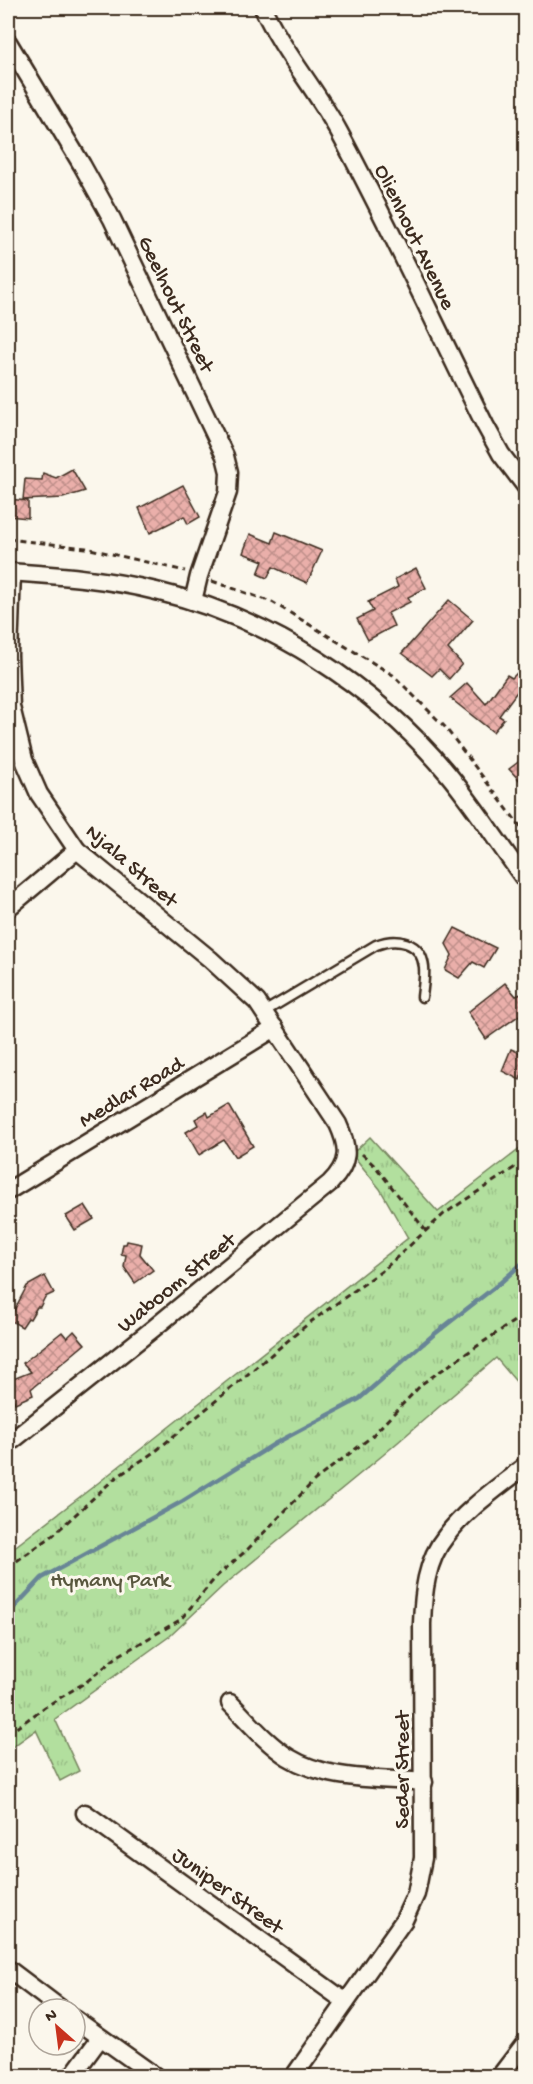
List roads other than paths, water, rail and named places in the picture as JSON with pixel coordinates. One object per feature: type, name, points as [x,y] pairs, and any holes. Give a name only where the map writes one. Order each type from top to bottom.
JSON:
[{"type":"street","name":"Olienhout Avenue","points":[[263,8],[298,69],[339,132],[485,425],[501,454],[525,487]]},
{"type":"street","name":"Geelhout Street","points":[[8,42],[112,219],[225,456],[229,472],[228,492],[199,576],[193,601]]},
{"type":"street","points":[[10,572],[105,581],[193,601],[258,627],[328,666],[381,706],[420,743],[519,858],[525,882]]},
{"type":"street","name":"Njala Street","points":[[10,572],[9,676],[13,720],[24,760],[39,794],[77,850],[241,986],[275,1028],[330,1111],[344,1138]]},
{"type":"street","points":[[8,908],[77,850]]},
{"type":"street","name":"Medlar Road","points":[[8,1191],[275,1028]]},
{"type":"street","name":"Waboom Street","points":[[8,1444],[154,1328],[330,1183],[345,1163],[344,1138]]},
{"type":"street","name":"Seder Street","points":[[294,2076],[404,1920],[416,1894],[423,1858],[422,1624],[423,1595],[428,1573],[445,1536],[462,1518],[525,1465]]},
{"type":"street","points":[[230,1703],[273,1746],[302,1764],[350,1776],[423,1782]]},
{"type":"street","name":"Juniper Street","points":[[85,1813],[346,2002]]},
{"type":"street","points":[[8,1969],[45,1997]]},
{"type":"street","points":[[87,2028],[155,2076]]},
{"type":"street","points":[[72,2076],[100,2038]]},
{"type":"street","points":[[500,2076],[525,2042]]},
{"type":"lane","points":[[264,1012],[387,940],[408,943],[420,955],[424,966],[422,997]]},
{"type":"waterway","points":[[8,1614],[42,1578],[183,1501],[276,1443],[359,1399],[526,1260]]},
{"type":"park label","name":"Hymany Park","points":[[110,1578]]}]
